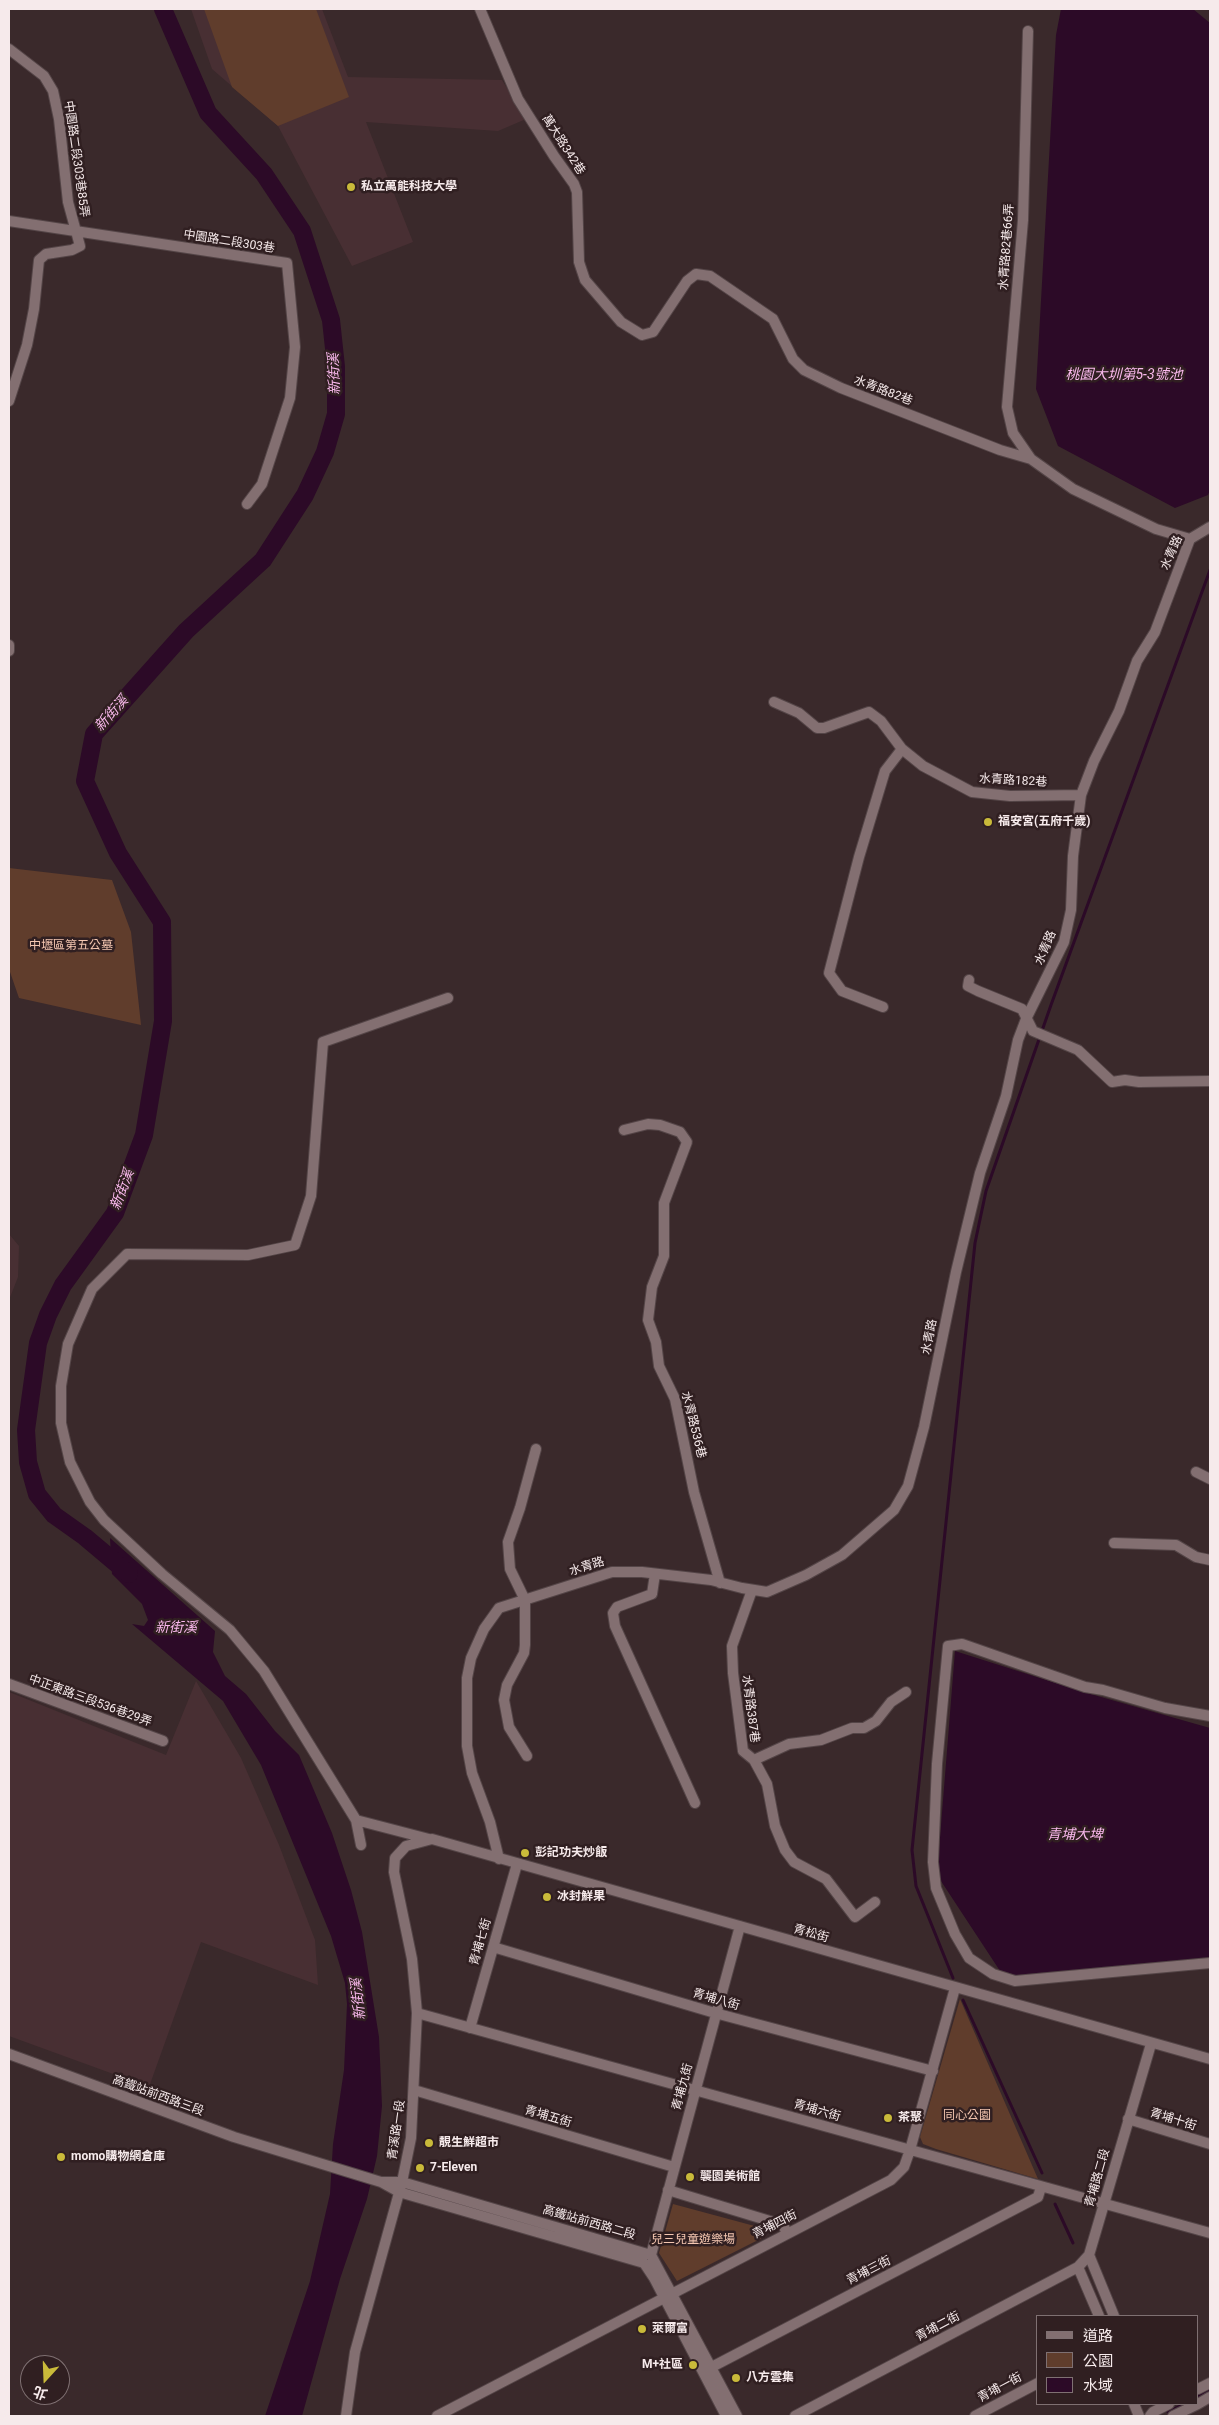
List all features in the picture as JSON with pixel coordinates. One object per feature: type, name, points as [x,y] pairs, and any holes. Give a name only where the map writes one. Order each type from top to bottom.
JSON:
[{"type":"street","name":"萬大路342巷","points":[[480,9],[518,99],[574,184],[577,192],[579,262],[585,280],[621,322]]},
{"type":"street","name":"水青路82巷66弄","points":[[1028,31],[1023,220],[1007,407],[1013,432],[1031,459]]},
{"type":"street","name":"中園路二段303巷85弄","points":[[9,49],[44,76],[53,91],[59,119],[68,202],[75,232]]},
{"type":"street","name":"中園路二段303巷","points":[[9,221],[287,264],[295,347],[290,398],[262,484],[246,504]]},
{"type":"street","points":[[9,401],[27,345],[39,260],[46,254],[72,250],[80,246],[75,232]]},
{"type":"street","name":"水青路82巷","points":[[621,322],[642,335],[653,332],[687,281],[696,274],[710,276],[773,319],[792,359],[804,370],[841,388],[983,444],[1031,459],[1072,489],[1156,529],[1190,538]]},
{"type":"street","name":"水青路","points":[[499,1859],[490,1822],[472,1773],[468,1746],[467,1678],[471,1658],[484,1629],[500,1608],[612,1572],[655,1574],[720,1582],[767,1592],[842,1555],[894,1510],[908,1486],[924,1428],[956,1272],[974,1200],[1006,1096],[1018,1040],[1026,1019],[1064,942],[1071,910],[1074,856],[1081,795],[1094,761],[1119,711],[1137,660],[1155,632],[1190,538],[1210,527]]},
{"type":"street","points":[[9,645],[9,651]]},
{"type":"street","name":"水青路182巷","points":[[774,702],[799,713],[817,728],[869,712],[882,721],[902,749],[923,766],[972,792],[1010,796],[1081,795]]},
{"type":"street","points":[[883,1008],[842,991],[829,973],[859,857],[885,771],[902,749]]},
{"type":"street","points":[[969,980],[968,986],[1022,1009],[1033,1031],[1078,1050],[1112,1082],[1125,1080],[1138,1082],[1210,1080]]},
{"type":"street","points":[[361,1845],[356,1820],[264,1671],[230,1630],[162,1574],[104,1520],[90,1502],[70,1462],[61,1423],[61,1386],[68,1344],[92,1289],[128,1254],[248,1255],[295,1245],[311,1196],[322,1042],[448,998]]},
{"type":"street","name":"水青路536巷","points":[[624,1130],[648,1124],[660,1124],[680,1132],[687,1142],[664,1203],[664,1256],[652,1287],[648,1320],[656,1342],[659,1366],[675,1399],[694,1492],[720,1582]]},
{"type":"street","points":[[527,1756],[509,1727],[504,1700],[507,1685],[524,1653],[525,1600],[510,1569],[508,1542],[520,1508],[536,1449]]},
{"type":"street","points":[[1196,1472],[1210,1480]]},
{"type":"street","points":[[1114,1543],[1176,1545],[1196,1558],[1210,1560]]},
{"type":"street","points":[[655,1574],[652,1594],[617,1607],[613,1613],[615,1626],[694,1803]]},
{"type":"street","name":"水青路387巷","points":[[752,1590],[732,1646],[733,1673],[743,1751],[754,1760],[767,1784],[778,1834],[785,1850],[794,1862],[826,1879],[855,1917],[875,1902]]},
{"type":"street","points":[[1210,1716],[1165,1708],[1103,1690],[1085,1687],[962,1644],[948,1646],[937,1764],[933,1862],[936,1888],[955,1934],[969,1958],[993,1974],[1014,1981],[1210,1963]]},
{"type":"street","name":"中正東路三段536巷29弄","points":[[9,1684],[163,1742]]},
{"type":"street","points":[[754,1760],[789,1744],[820,1740],[852,1728],[864,1728],[876,1721],[891,1702],[906,1692]]},
{"type":"street","points":[[356,1820],[430,1840]]},
{"type":"street","name":"青松街","points":[[406,1846],[430,1840],[740,1926],[1151,2044],[1210,2059]]},
{"type":"street","name":"青溪路一段","points":[[346,2416],[355,2352],[400,2187],[410,2138],[417,2013],[412,1959],[394,1872],[395,1858],[406,1846]]},
{"type":"street","name":"青埔七街","points":[[470,2028],[517,1864]]},
{"type":"street","name":"青埔九街","points":[[651,2255],[740,1926]]},
{"type":"street","name":"青埔八街","points":[[493,1947],[715,2013],[933,2070]]},
{"type":"street","name":"青埔四街","points":[[437,2416],[891,2180],[904,2167],[910,2150],[956,1988]]},
{"type":"street","name":"青埔六街","points":[[417,2013],[1210,2233]]},
{"type":"street","name":"青埔路二段","points":[[1089,2255],[1151,2044]]},
{"type":"street","name":"高鐵站前西路三段","points":[[9,2054],[234,2137],[400,2187]]},
{"type":"street","name":"青埔五街","points":[[414,2090],[674,2167]]},
{"type":"street","name":"青埔十街","points":[[1128,2119],[1210,2144]]},
{"type":"street","name":"高鐵站前西路二段","points":[[400,2187],[651,2255],[668,2295],[707,2369],[737,2416]]},
{"type":"street","name":"高鐵站前西路二段","points":[[400,2187],[633,2258],[644,2263],[668,2295]]},
{"type":"street","name":"青埔三街","points":[[707,2369],[1038,2197],[1041,2187]]},
{"type":"street","points":[[668,2190],[783,2225],[787,2233]]},
{"type":"street","points":[[1089,2255],[1114,2315]]},
{"type":"street","name":"青埔二街","points":[[795,2416],[1078,2268],[1089,2255]]},
{"type":"street","points":[[1078,2268],[1099,2315]]},
{"type":"street","name":"高鐵站前西路二段","points":[[707,2369],[726,2416]]},
{"type":"street","name":"青埔一街","points":[[975,2416],[1036,2384]]},
{"type":"street","points":[[1199,2403],[1210,2397]]},
{"type":"street","points":[[1152,2412],[1167,2405]]},
{"type":"street","points":[[1173,2416],[1196,2405]]},
{"type":"shaded area","name":"私立萬能科技大學","points":[[191,9],[322,9],[348,77],[502,80],[526,119],[498,131],[366,122],[413,242],[352,266],[278,126],[212,69]]},
{"type":"shaded area","points":[[9,1234],[19,1246],[18,1277],[9,1300]]},
{"type":"shaded area","points":[[196,1681],[241,1758],[279,1845],[315,1940],[318,1985],[201,1942],[149,2087],[9,2036],[9,1692],[166,1755]]},
{"type":"green space","points":[[204,9],[316,9],[349,97],[278,126],[232,87]]},
{"type":"green space","name":"中壢區第五公墓","points":[[9,868],[112,880],[131,932],[141,1025],[19,998],[9,969]]},
{"type":"green space","name":"同心公園","points":[[960,1999],[1038,2179],[923,2144],[920,2137]]},
{"type":"green space","name":"兒三兒童遊樂場","points":[[673,2204],[762,2228],[766,2236],[677,2281],[659,2253]]},
{"type":"water","name":"桃園大圳第5-3號池","points":[[1061,9],[1193,9],[1210,23],[1210,490],[1208,495],[1175,508],[1058,446],[1036,389],[1056,35]]},
{"type":"water","name":"新街溪","points":[[110,1538],[215,1631],[213,1652],[225,1676],[246,1694],[275,1731],[299,1755],[332,1833],[351,1890],[362,1932],[379,2037],[382,2106],[377,2156],[367,2199],[340,2279],[302,2416],[265,2416],[310,2281],[330,2194],[333,2144],[344,2070],[347,2004],[345,1983],[331,1936],[261,1765],[223,1701],[132,1624],[144,1626],[148,1620],[142,1604],[112,1574]]},
{"type":"water","name":"青埔大埤","points":[[955,1651],[1087,1693],[1210,1728],[1210,1959],[1004,1977],[937,1875]]},
{"type":"waterway","name":"新街溪","points":[[129,1574],[85,1537],[54,1515],[37,1494],[28,1462],[26,1430],[38,1343],[48,1315],[63,1285],[115,1213],[144,1135],[163,1021],[162,922],[118,853],[85,781],[94,734],[186,631],[263,560],[305,495],[325,452],[336,414],[336,367],[331,320],[302,231],[264,174],[208,113],[163,9]]},
{"type":"waterway","points":[[953,1978],[916,1886],[912,1850],[975,1243],[986,1191],[1051,1005],[1210,570]]},
{"type":"waterway","points":[[963,2000],[1042,2173]]},
{"type":"waterway","points":[[1055,2204],[1073,2243]]},
{"type":"waterway","points":[[1199,2396],[1210,2390]]},
{"type":"waterway","points":[[1168,2412],[1182,2405]]},
{"type":"place","name":"私立萬能科技大學","points":[[351,187]]},
{"type":"place","name":"福安宮(五府千歲)","points":[[988,822]]},
{"type":"place","name":"彭記功夫炒飯","points":[[525,1853]]},
{"type":"place","name":"冰封鮮果","points":[[547,1897]]},
{"type":"place","name":"茶聚","points":[[888,2118]]},
{"type":"place","name":"靚生鮮超市","points":[[429,2143]]},
{"type":"place","name":"momo購物網倉庫","points":[[61,2157]]},
{"type":"place","name":"7-Eleven","points":[[420,2168]]},
{"type":"place","name":"襲園美術館","points":[[690,2177]]},
{"type":"place","name":"萊爾富","points":[[642,2329]]},
{"type":"place","name":"M+社區","points":[[693,2365]]},
{"type":"place","name":"八方雲集","points":[[736,2378]]}]
